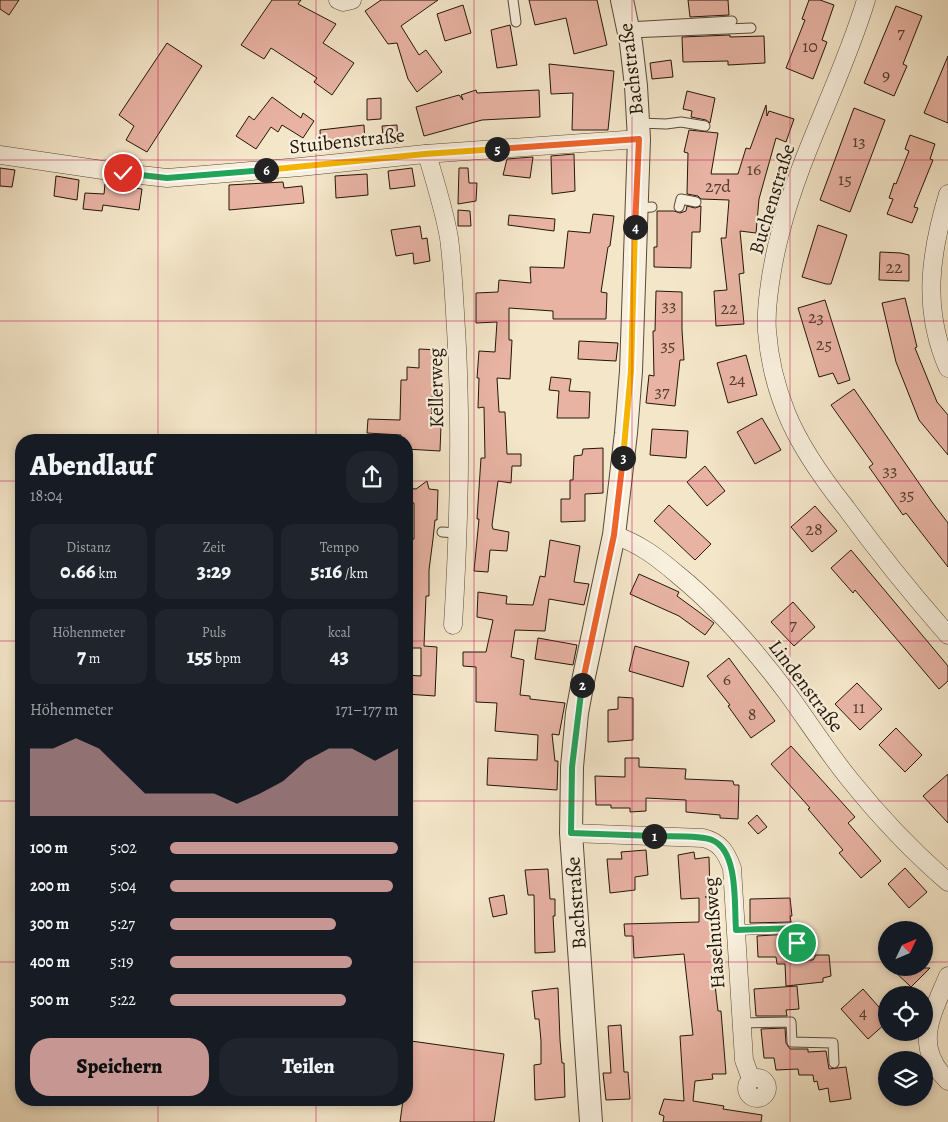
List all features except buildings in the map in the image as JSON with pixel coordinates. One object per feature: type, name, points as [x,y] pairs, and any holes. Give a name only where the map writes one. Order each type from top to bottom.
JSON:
[{"type":"street","points":[[338,0],[343,2],[352,0]]},
{"type":"street","name":"Bachstraße","points":[[591,1122],[571,833],[572,767],[577,714],[592,632],[614,535],[626,433],[644,208],[636,86],[622,0]]},
{"type":"street","name":"Buchenstraße","points":[[866,0],[851,46],[795,186],[780,234],[772,280],[767,330],[783,405],[808,455],[864,533],[948,635]]},
{"type":"street","name":"Stuibenstraße","points":[[0,156],[167,178],[300,167],[638,131]]},
{"type":"street","name":"Kellerweg","points":[[427,154],[443,210],[452,263],[458,410],[450,532],[453,625]]},
{"type":"street","points":[[948,194],[933,251],[930,286],[935,329],[948,368]]},
{"type":"street","name":"Lindenstraße","points":[[614,535],[640,545],[653,554],[707,600],[737,630],[775,676],[868,801],[899,837],[948,882]]},
{"type":"street","name":"Haselnußweg","points":[[571,833],[703,838],[712,840],[721,846],[732,868],[744,1060],[751,1079]]},
{"type":"street","points":[[948,976],[927,1031],[927,1044],[932,1061],[948,1081]]},
{"type":"lane","points":[[513,0],[516,22]]},
{"type":"lane","points":[[628,30],[732,21]]},
{"type":"lane","points":[[628,30],[751,28]]},
{"type":"lane","points":[[638,131],[681,122],[705,126]]},
{"type":"lane","points":[[679,207],[681,199],[696,202]]},
{"type":"lane","points":[[736,930],[796,928],[797,943],[809,942],[810,954]]},
{"type":"lane","points":[[742,1023],[792,1022],[792,1042],[833,1043],[834,1063]]},
{"type":"route","points":[[123,173],[167,178],[425,154],[639,139],[631,371],[626,433],[614,535],[592,632],[577,714],[572,767],[571,833],[703,838],[712,840],[721,846],[732,868],[736,930],[796,928],[797,943]]}]
